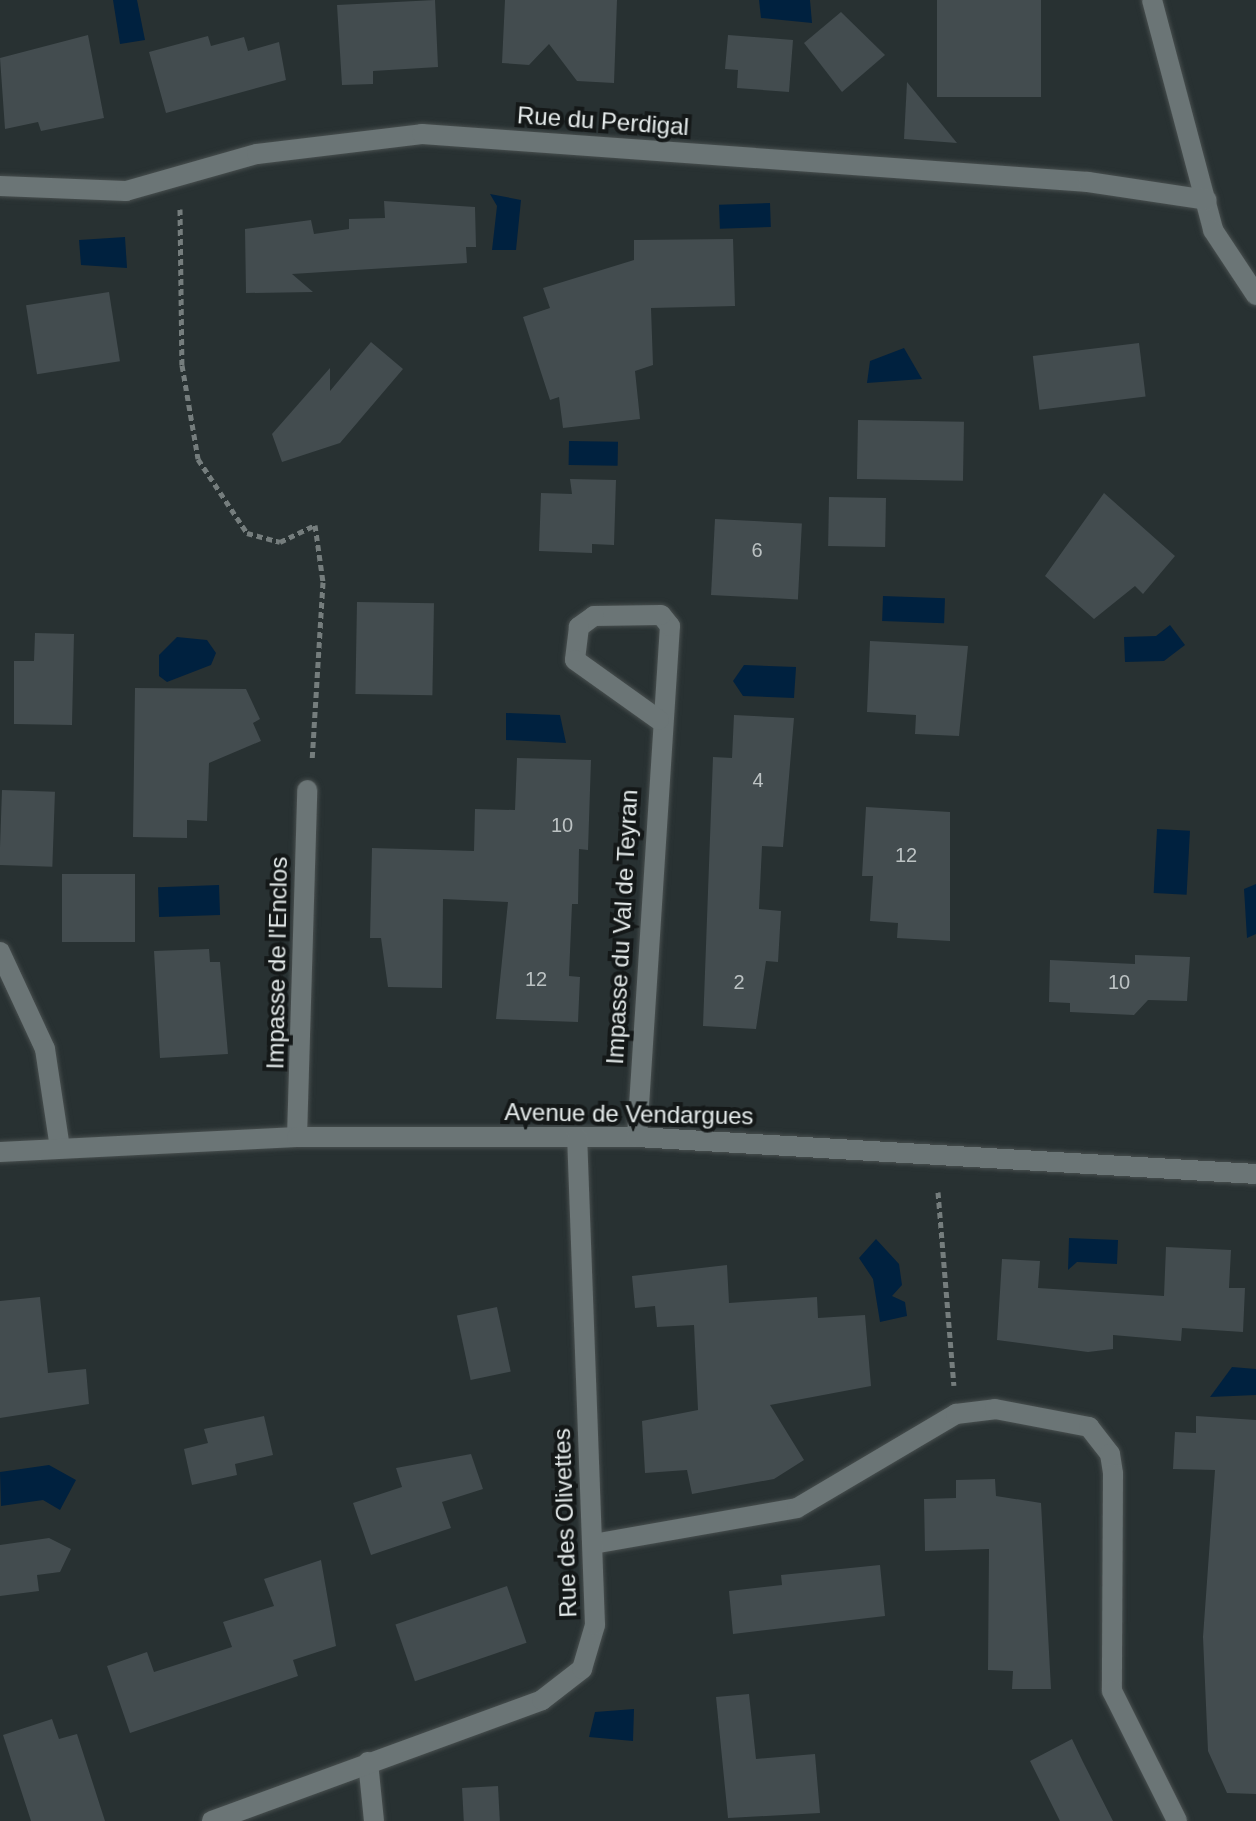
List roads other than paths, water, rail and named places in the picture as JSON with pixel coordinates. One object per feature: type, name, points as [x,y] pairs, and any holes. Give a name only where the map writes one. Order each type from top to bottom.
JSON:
[{"type":"street","points":[[1152,0],[1213,230],[1256,295]]},
{"type":"street","name":"Rue du Perdigal","points":[[0,186],[126,191],[176,176],[334,140],[422,134],[1088,182],[1207,200]]},
{"type":"street","name":"Impasse du Val de Teyran","points":[[637,1137],[659,720],[670,626],[661,615],[594,616],[579,627],[575,660],[659,720]]},
{"type":"street","name":"Impasse de l'Enclos","points":[[297,1137],[307,790]]},
{"type":"street","points":[[0,952],[45,1049],[60,1148]]},
{"type":"street","name":"Avenue de Vendargues","points":[[0,1152],[297,1137],[637,1137],[1256,1174]]},
{"type":"street","name":"Rue des Olivettes","points":[[212,1821],[566,1687],[592,1648],[593,1544],[577,1137]]},
{"type":"street","points":[[593,1544],[797,1508],[956,1414],[995,1409],[1089,1427],[1110,1454],[1112,1691],[1177,1821]]},
{"type":"street","points":[[368,1762],[374,1821]]},
{"type":"water","points":[[113,0],[137,0],[145,40],[120,44]]},
{"type":"water","points":[[759,0],[810,0],[812,23],[761,18]]},
{"type":"water","points":[[490,194],[521,200],[516,250],[492,250],[497,206]]},
{"type":"water","points":[[770,203],[771,227],[720,229],[719,205]]},
{"type":"water","points":[[125,237],[127,268],[81,265],[79,240]]},
{"type":"water","points":[[904,348],[922,379],[867,383],[870,361]]},
{"type":"water","points":[[569,441],[618,442],[618,466],[569,465]]},
{"type":"water","points":[[883,596],[945,598],[944,623],[882,621]]},
{"type":"water","points":[[1170,625],[1185,645],[1164,661],[1125,662],[1124,637],[1156,636]]},
{"type":"water","points":[[177,637],[207,640],[216,653],[211,665],[167,682],[159,676],[159,655]]},
{"type":"water","points":[[744,665],[796,667],[794,698],[743,696],[733,681]]},
{"type":"water","points":[[506,713],[560,715],[566,743],[506,740]]},
{"type":"water","points":[[1157,829],[1190,831],[1187,895],[1154,893]]},
{"type":"water","points":[[1256,884],[1256,934],[1247,938],[1244,889]]},
{"type":"water","points":[[219,885],[220,915],[159,917],[158,887]]},
{"type":"water","points":[[1069,1238],[1118,1240],[1117,1264],[1077,1262],[1068,1270]]},
{"type":"water","points":[[876,1239],[899,1264],[902,1285],[892,1296],[905,1302],[907,1316],[880,1322],[873,1279],[859,1258]]},
{"type":"water","points":[[1232,1367],[1256,1369],[1256,1395],[1210,1397]]},
{"type":"water","points":[[49,1465],[76,1480],[60,1510],[43,1500],[1,1506],[0,1472]]},
{"type":"water","points":[[634,1709],[633,1741],[589,1737],[595,1712]]}]
